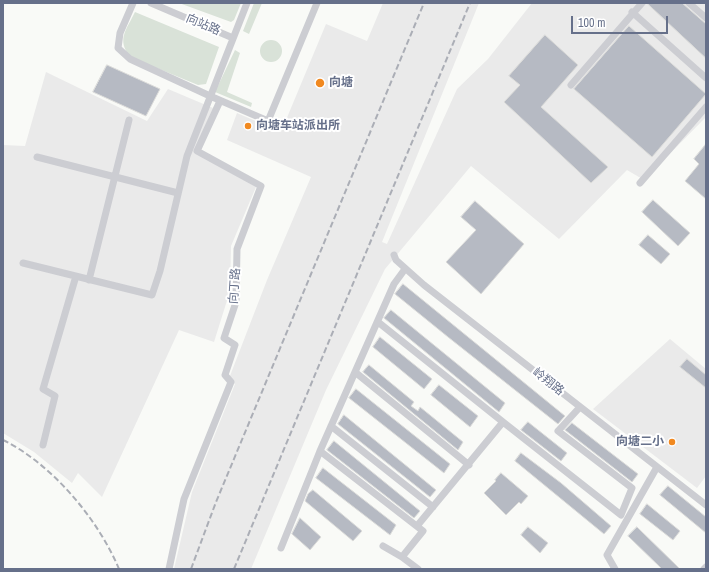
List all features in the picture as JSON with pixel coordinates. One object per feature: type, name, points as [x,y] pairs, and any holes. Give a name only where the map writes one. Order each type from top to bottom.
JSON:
[{"type":"street","points":[[132,3],[120,33],[118,48],[130,59],[268,121],[317,3]]},
{"type":"street","name":"向站路","points":[[151,3],[233,38]]},
{"type":"street","points":[[23,263],[152,296],[160,271],[187,156],[247,3]]},
{"type":"street","points":[[571,85],[642,3]]},
{"type":"street","points":[[689,3],[706,18]]},
{"type":"street","points":[[633,12],[706,78]]},
{"type":"street","name":"向丁路","points":[[169,569],[184,499],[231,382],[225,375],[235,345],[224,338],[236,302],[237,249],[261,186],[197,151],[220,100]]},
{"type":"street","points":[[640,183],[706,107]]},
{"type":"street","points":[[89,280],[129,120]]},
{"type":"street","points":[[37,157],[178,193]]},
{"type":"street","name":"岭翔路","points":[[394,255],[396,260],[405,269],[706,505]]},
{"type":"street","points":[[281,548],[320,451],[394,284],[405,269]]},
{"type":"street","points":[[43,445],[55,396],[43,388],[76,276]]},
{"type":"street","points":[[378,322],[621,516],[632,488],[558,431],[580,407]]},
{"type":"street","points":[[355,372],[469,464]]},
{"type":"street","points":[[417,526],[503,422]]},
{"type":"street","points":[[331,426],[433,507]]},
{"type":"street","points":[[320,451],[423,531],[402,557]]},
{"type":"street","points":[[615,569],[607,555],[657,467]]},
{"type":"street","points":[[383,546],[402,557],[418,569]]},
{"type":"shaded area","points":[[179,3],[241,3],[234,20],[231,22]]},
{"type":"shaded area","points":[[254,3],[262,3],[249,34],[243,31]]},
{"type":"shaded area","name":"向塘","points":[[383,3],[479,3],[382,242],[387,244],[457,89],[488,59],[532,3],[706,3],[706,117],[644,180],[627,170],[559,239],[471,166],[385,269],[326,390],[251,569],[174,569],[192,492],[235,384],[228,381],[267,280],[311,177],[227,140],[237,113],[281,132],[326,24],[367,41]]},
{"type":"shaded area","points":[[135,12],[219,47],[206,84],[198,85],[130,57],[126,51],[123,39],[126,29]]},
{"type":"shaded area","points":[[271,40],[279,43],[282,51],[279,59],[271,62],[263,59],[260,51],[263,43]]},
{"type":"shaded area","points":[[235,50],[240,53],[227,92],[252,103],[251,107],[215,92]]},
{"type":"shaded area","points":[[46,72],[147,121],[168,89],[213,108],[194,152],[256,187],[231,246],[230,291],[214,342],[179,330],[102,497],[78,473],[72,483],[34,452],[3,433],[3,145],[25,146]]},
{"type":"shaded area","name":"向塘二小","points":[[670,339],[706,369],[706,476],[697,488],[593,409]]},
{"type":"building","points":[[647,3],[682,3],[706,24],[706,58]]},
{"type":"building","points":[[629,26],[706,94],[652,157],[574,89]]},
{"type":"building","points":[[545,35],[578,65],[541,107],[608,167],[591,183],[504,102],[520,85],[509,76]]},
{"type":"building","points":[[107,65],[160,89],[146,116],[93,92]]},
{"type":"building","points":[[706,144],[706,199],[685,181],[699,164],[694,159]]},
{"type":"building","points":[[653,200],[690,233],[678,246],[642,212]]},
{"type":"building","points":[[475,201],[524,244],[481,294],[446,262],[476,230],[461,217]]},
{"type":"building","points":[[648,235],[670,254],[661,264],[639,245]]},
{"type":"building","points":[[403,284],[565,416],[558,424],[395,294]]},
{"type":"building","points":[[391,310],[505,403],[499,412],[384,318]]},
{"type":"building","points":[[380,337],[432,379],[424,389],[373,347]]},
{"type":"building","points":[[687,359],[706,375],[706,388],[680,367]]},
{"type":"building","points":[[369,365],[414,402],[411,406],[418,411],[420,407],[463,442],[458,450],[363,372]]},
{"type":"building","points":[[439,385],[478,416],[470,427],[431,395]]},
{"type":"building","points":[[356,389],[450,464],[444,473],[349,398]]},
{"type":"building","points":[[344,415],[436,490],[430,497],[338,424]]},
{"type":"building","points":[[528,422],[567,453],[561,461],[521,430]]},
{"type":"building","points":[[572,423],[638,474],[632,482],[565,430]]},
{"type":"building","points":[[334,441],[420,511],[414,518],[327,450]]},
{"type":"building","points":[[521,453],[561,483],[611,526],[604,534],[515,461]]},
{"type":"building","points":[[323,468],[396,525],[390,535],[316,478]]},
{"type":"building","points":[[501,473],[528,496],[521,504],[519,502],[506,515],[484,493],[496,481],[495,480]]},
{"type":"building","points":[[668,486],[706,517],[706,533],[660,495]]},
{"type":"building","points":[[313,490],[362,531],[353,541],[305,501],[308,494]]},
{"type":"building","points":[[647,504],[680,531],[673,540],[640,514]]},
{"type":"building","points":[[300,518],[321,537],[310,550],[292,534]]},
{"type":"building","points":[[528,527],[548,543],[540,553],[521,535]]},
{"type":"building","points":[[637,527],[680,569],[662,569],[628,536]]},
{"type":"railway","points":[[191,569],[216,502],[424,3]]},
{"type":"railway","points":[[234,569],[470,3]]},
{"type":"railway","points":[[3,440],[21,450],[39,463],[72,495],[99,531],[119,569]]},
{"type":"place","name":"向塘","points":[[320,83]]},
{"type":"place","name":"向塘车站派出所","points":[[248,126]]},
{"type":"place","name":"向塘二小","points":[[672,442]]}]
